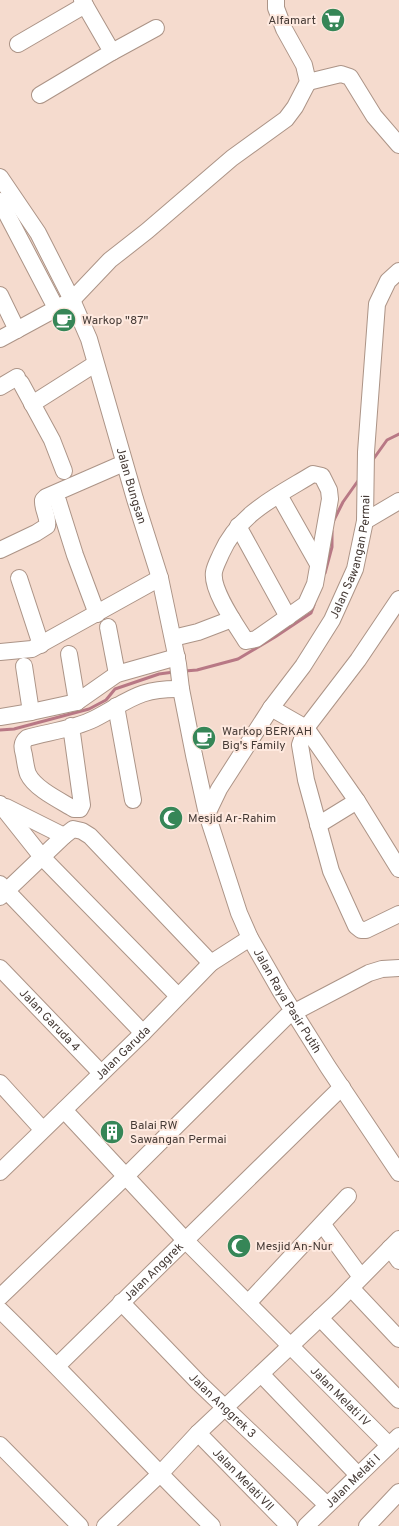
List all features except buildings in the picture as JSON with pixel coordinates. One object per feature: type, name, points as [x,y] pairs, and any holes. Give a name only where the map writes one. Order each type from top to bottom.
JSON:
[{"type":"street","points":[[0,339],[72,300],[110,260],[232,158],[286,119],[295,107],[308,82],[304,65],[284,29],[276,8],[276,0]]},
{"type":"street","points":[[18,44],[84,3],[112,52]]},
{"type":"street","points":[[40,95],[156,28]]},
{"type":"street","points":[[308,82],[340,74],[350,77],[374,116],[399,145]]},
{"type":"street","points":[[2,190],[56,308]]},
{"type":"street","name":"Jalan Bungsan","points":[[2,190],[38,233],[72,300],[89,339],[124,463],[160,578],[207,814]]},
{"type":"street","name":"Jalan Sawangan Permai","points":[[207,814],[218,789],[271,708],[303,666],[332,620],[355,569],[365,520],[366,452],[377,304],[388,281],[399,271]]},
{"type":"street","points":[[0,295],[17,330]]},
{"type":"street","points":[[32,404],[95,364]]},
{"type":"street","points":[[0,387],[19,380],[52,440],[64,471]]},
{"type":"street","points":[[0,550],[47,526],[43,504],[43,500],[46,497],[124,463]]},
{"type":"street","points":[[313,474],[322,476],[329,490],[330,499],[314,584],[306,604],[256,639],[246,641],[217,591],[214,572],[228,539],[238,526],[258,507],[278,495],[313,474]]},
{"type":"street","points":[[278,495],[318,564]]},
{"type":"street","points":[[58,501],[75,555],[97,614]]},
{"type":"street","points":[[365,520],[399,501]]},
{"type":"street","points":[[238,526],[288,617]]},
{"type":"street","points":[[18,578],[41,645]]},
{"type":"street","points":[[0,652],[32,649],[41,645],[160,578]]},
{"type":"street","points":[[399,599],[358,660],[306,728],[300,745],[306,780],[331,871],[356,926],[361,930],[366,930],[399,914]]},
{"type":"street","points":[[173,638],[198,632],[232,619]]},
{"type":"street","points":[[108,626],[117,674]]},
{"type":"street","points":[[69,654],[78,702]]},
{"type":"street","points":[[24,666],[31,712]]},
{"type":"street","points":[[0,717],[78,702],[117,674],[179,672]]},
{"type":"street","points":[[71,726],[82,805],[80,809],[74,809],[37,786],[28,774],[22,747],[23,742],[27,738],[93,719],[132,697],[146,692],[166,689],[179,672]]},
{"type":"street","points":[[116,706],[133,800]]},
{"type":"street","points":[[271,708],[306,728],[357,801],[399,869]]},
{"type":"street","points":[[318,825],[357,801]]},
{"type":"street","points":[[0,804],[64,836]]},
{"type":"street","points":[[0,804],[42,857],[178,996]]},
{"type":"street","name":"Jalan Raya Pasir Putih","points":[[207,814],[238,913],[250,938],[342,1087],[399,1173]]},
{"type":"street","points":[[143,1034],[2,890],[64,836],[73,829],[77,829],[90,836],[211,963]]},
{"type":"street","name":"Jalan Garuda","points":[[0,1172],[42,1129],[143,1034],[211,963],[250,938]]},
{"type":"street","name":"Jalan Garuda 4","points":[[0,968],[101,1073]]},
{"type":"street","points":[[0,1297],[126,1176],[286,1016],[369,973],[382,969],[399,968]]},
{"type":"street","points":[[0,1082],[42,1129]]},
{"type":"street","name":"Jalan Anggrek","points":[[57,1366],[120,1302],[342,1087]]},
{"type":"street","name":"Jalan Melati IV","points":[[64,1110],[185,1240],[290,1346],[394,1440]]},
{"type":"street","points":[[248,1303],[323,1225],[348,1196]]},
{"type":"street","points":[[323,1225],[356,1283],[399,1339]]},
{"type":"street","points":[[105,1526],[160,1474],[225,1407],[356,1283],[396,1249]]},
{"type":"street","name":"Jalan Anggrek 3","points":[[120,1302],[199,1383],[327,1505]]},
{"type":"street","points":[[0,1310],[212,1526]]},
{"type":"street","points":[[320,1318],[399,1400]]},
{"type":"street","points":[[261,1374],[358,1475]]},
{"type":"street","name":"Jalan Melati VII","points":[[198,1433],[289,1526]]},
{"type":"street","name":"Jalan Melati I","points":[[306,1526],[394,1440]]},
{"type":"street","points":[[0,1445],[80,1526]]},
{"type":"street","points":[[367,1526],[399,1492]]},
{"type":"waterway","points":[[372,461],[387,440],[399,434]]},
{"type":"waterway","points":[[333,522],[343,502],[360,478]]},
{"type":"waterway","points":[[325,573],[332,547],[332,531]]},
{"type":"waterway","points":[[185,671],[197,670],[238,659],[311,613],[314,605]]},
{"type":"waterway","points":[[0,730],[14,729],[89,709],[106,700],[115,689],[159,674],[174,672]]},
{"type":"place","name":"Alfamart","points":[[333,20]]},
{"type":"place","name":"Warkop \"87\"","points":[[64,320]]},
{"type":"place","name":"Warkop BERKAH Big's Family","points":[[204,738]]},
{"type":"place","name":"Mesjid Ar-Rahim","points":[[171,818]]},
{"type":"place","name":"Balai RW Sawangan Permai","points":[[112,1132]]},
{"type":"place","name":"Mesjid An-Nur","points":[[239,1246]]}]
